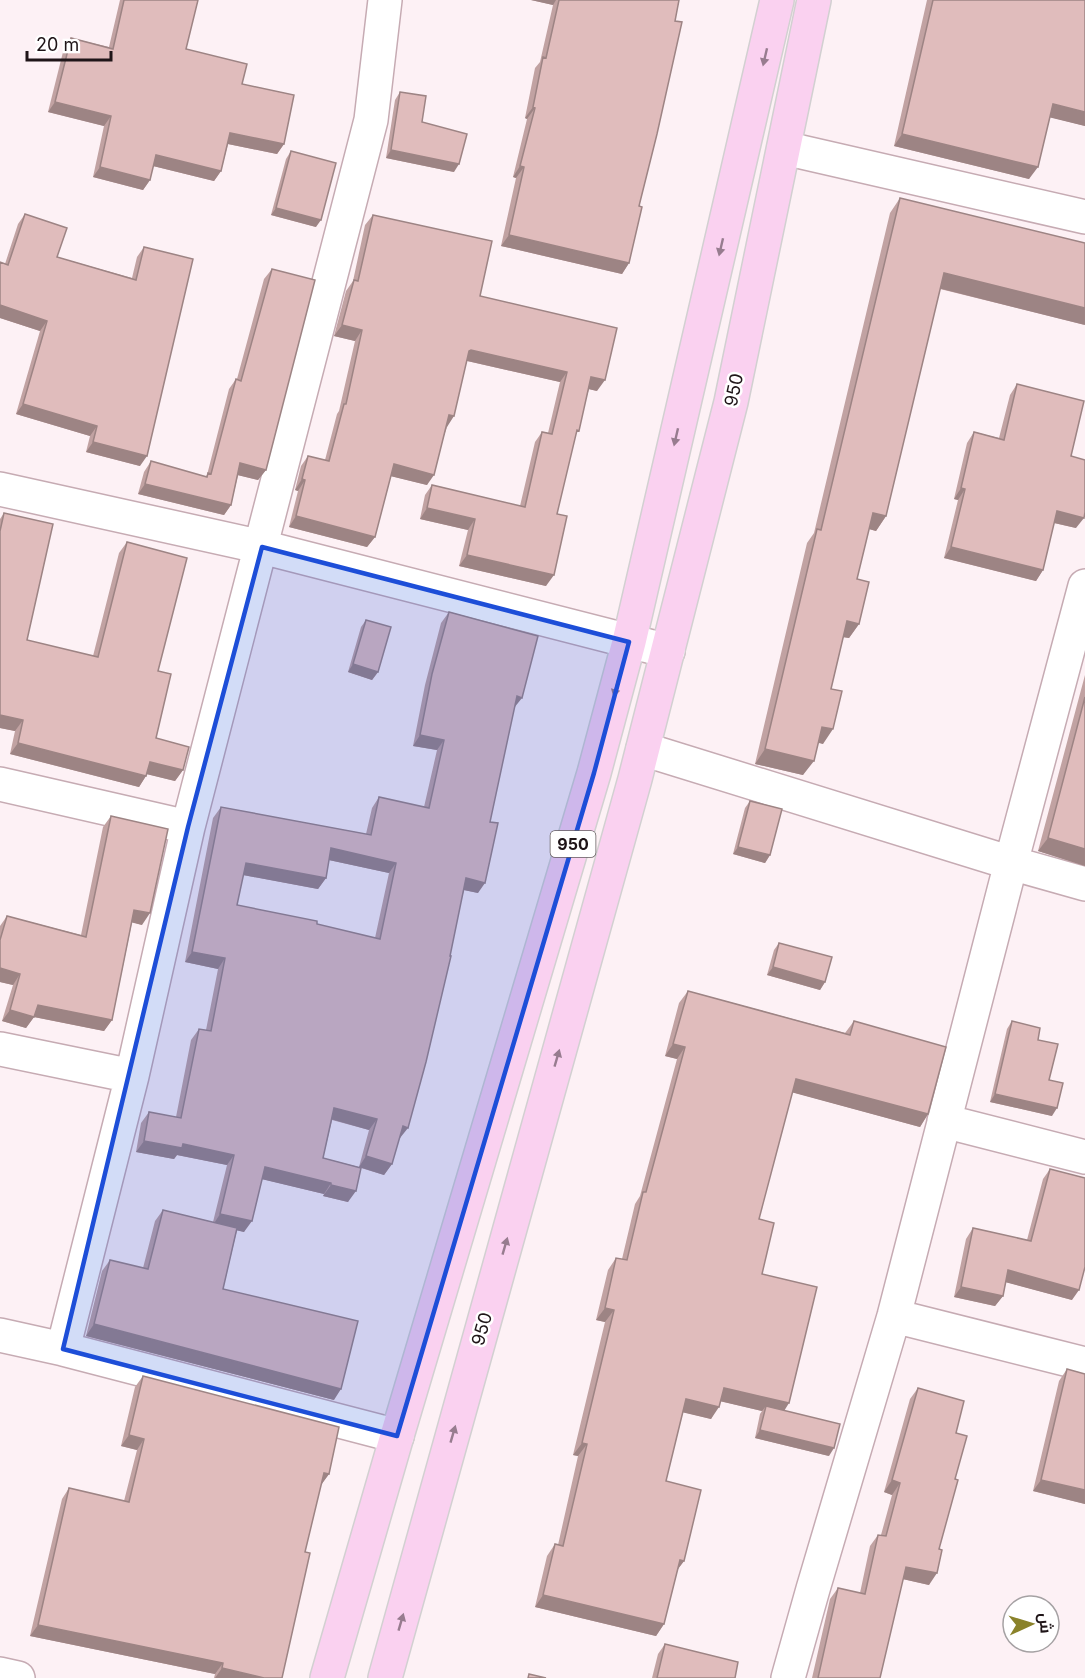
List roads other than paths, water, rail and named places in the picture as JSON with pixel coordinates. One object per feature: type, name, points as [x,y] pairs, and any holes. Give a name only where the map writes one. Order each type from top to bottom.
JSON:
[{"type":"main road","name":"950","points":[[327,1678],[594,773],[628,642],[777,0]]},
{"type":"main road","name":"950","points":[[385,1678],[643,749],[731,402],[814,0]]},
{"type":"street","points":[[63,1349],[132,1076],[188,827],[371,120],[385,0]]},
{"type":"street","points":[[784,148],[1085,217]]},
{"type":"street","points":[[0,489],[262,547],[668,651]]},
{"type":"street","points":[[788,1678],[894,1316],[1011,863],[1081,618],[1085,586]]},
{"type":"street","points":[[643,749],[1085,884]]},
{"type":"street","points":[[0,784],[188,827]]},
{"type":"street","points":[[0,1049],[132,1076]]},
{"type":"street","points":[[944,1121],[1085,1157]]},
{"type":"street","points":[[894,1316],[1085,1364]]},
{"type":"street","points":[[0,1335],[63,1349],[397,1437]]},
{"type":"street","points":[[0,1674],[18,1678]]}]
